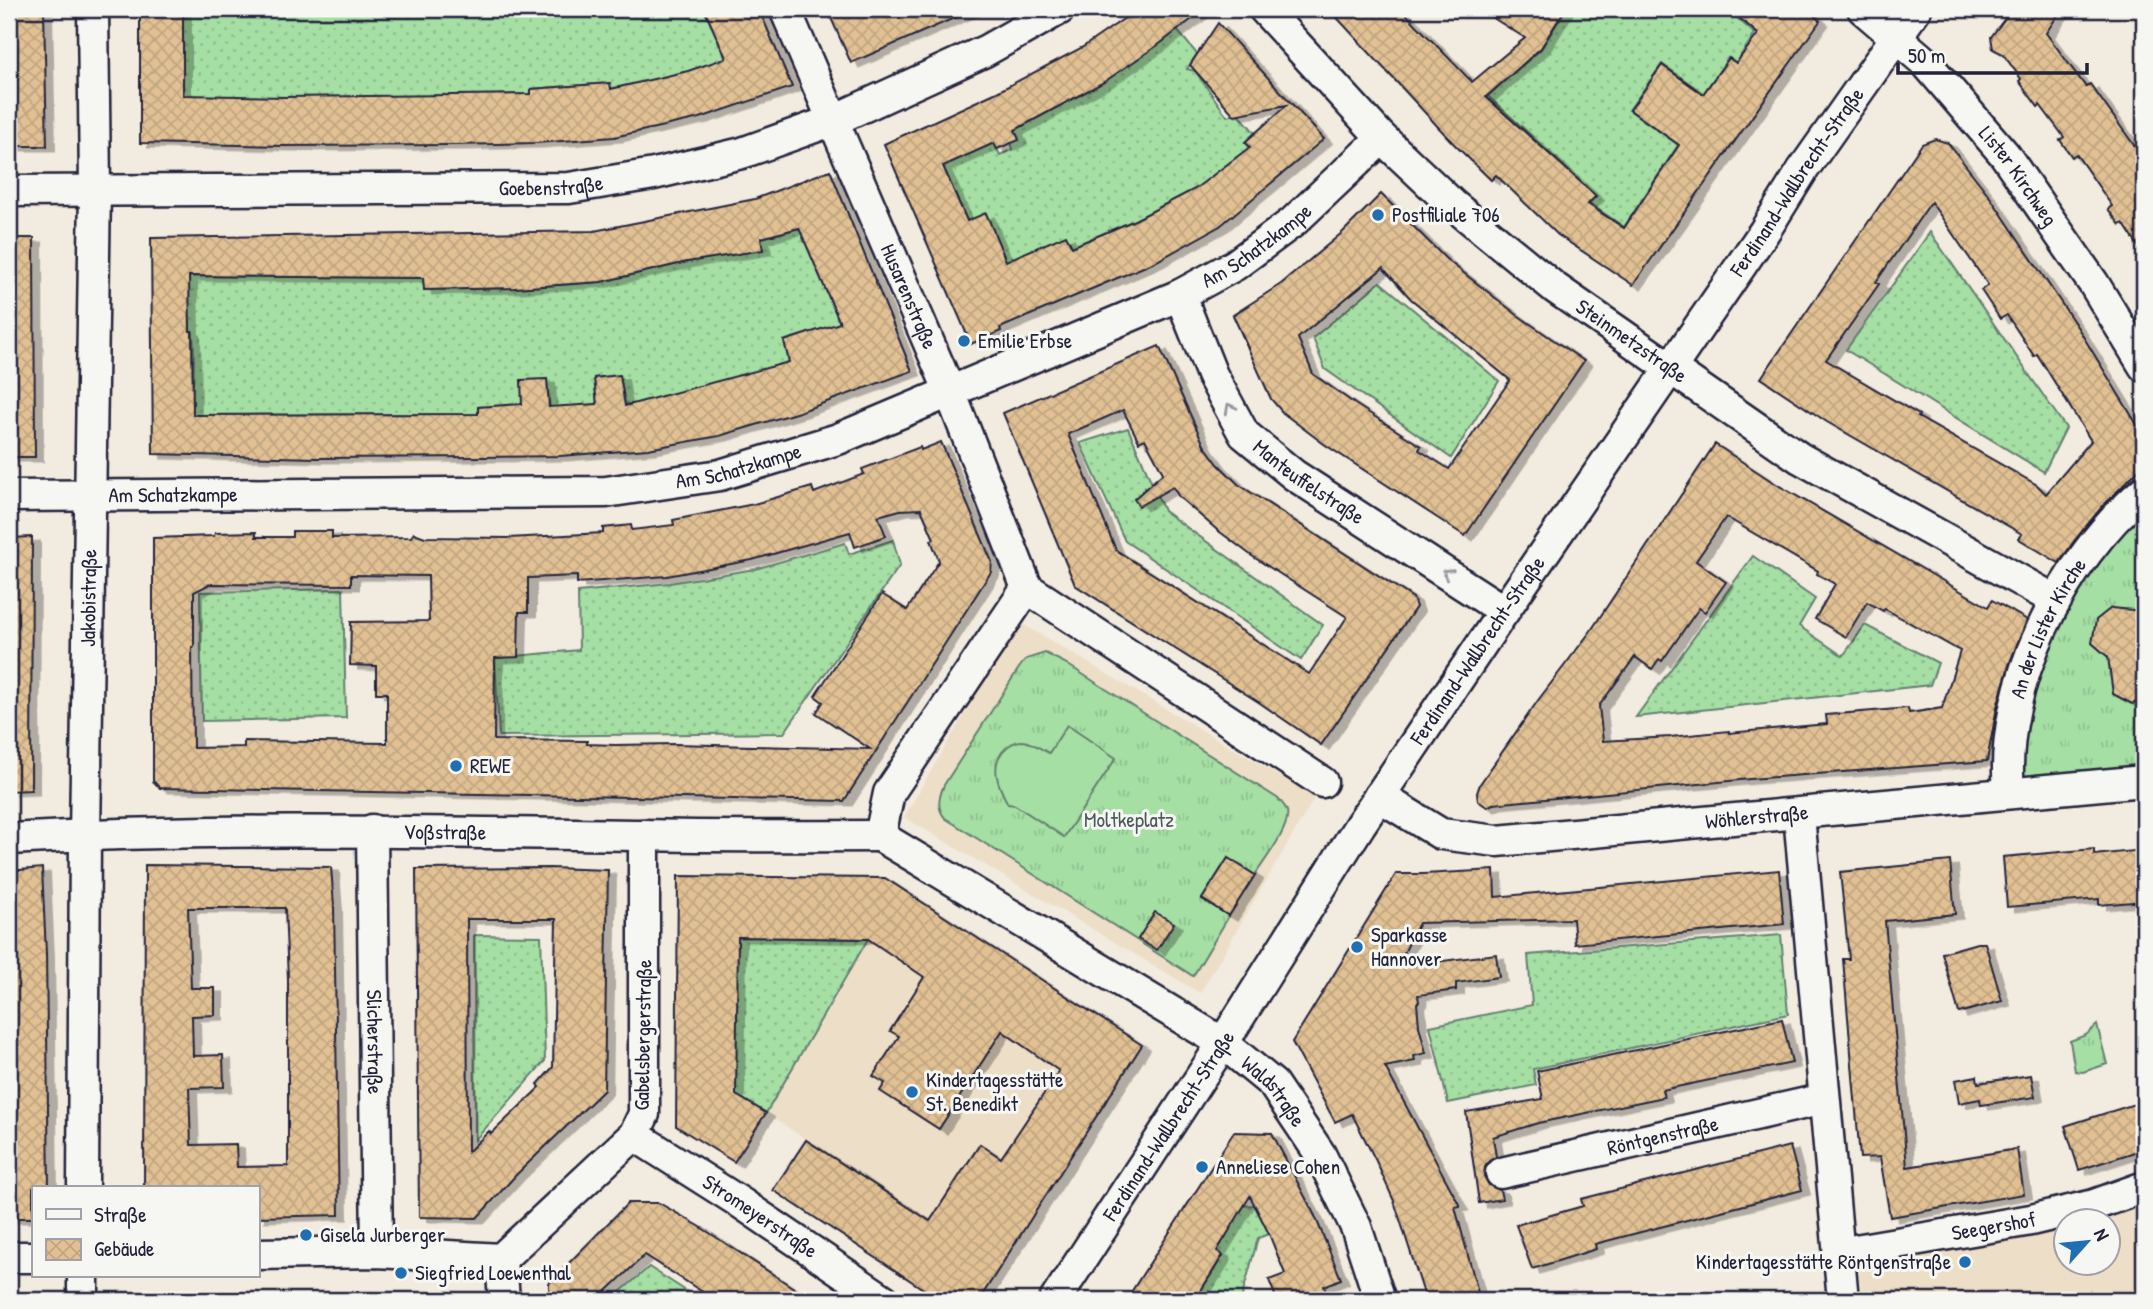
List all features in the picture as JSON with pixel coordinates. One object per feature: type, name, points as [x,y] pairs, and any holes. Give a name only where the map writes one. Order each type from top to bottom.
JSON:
[{"type":"street","name":"Jakobistraße","points":[[83,1186],[85,835],[95,189],[93,9]]},
{"type":"street","name":"Husarenstraße","points":[[785,9],[950,392],[1027,588]]},
{"type":"street","name":"Goebenstraße","points":[[9,191],[569,188],[654,174],[742,153],[834,120],[985,51],[1060,9]]},
{"type":"street","name":"Steinmetzstraße","points":[[1264,9],[1382,138],[1452,204],[1555,288],[1800,458],[2055,600]]},
{"type":"street","name":"Lister Kirchweg","points":[[1863,9],[1926,63],[2005,155],[2094,284],[2144,366]]},
{"type":"street","name":"Ferdinand-Wallbrecht-Straße","points":[[1055,1300],[1379,796],[1764,232],[1802,171],[1916,9]]},
{"type":"street","name":"Am Schatzkampe","points":[[9,496],[607,492],[720,475],[838,439],[1180,295],[1235,265],[1293,222],[1382,138]]},
{"type":"street","name":"Manteuffelstraße","points":[[1180,295],[1212,374],[1244,434],[1294,475],[1504,611]]},
{"type":"street","name":"An der Lister Kirche","points":[[2009,793],[2007,768],[2014,706],[2030,657],[2055,600],[2090,550],[2144,491]]},
{"type":"street","points":[[1223,1042],[880,836],[889,793],[1027,588],[1322,782]]},
{"type":"street","name":"Wöhlerstraße","points":[[1379,796],[1441,834],[1497,841],[2144,781]]},
{"type":"street","points":[[1799,814],[1843,1300]]},
{"type":"street","name":"Voßstraße","points":[[9,839],[85,835],[372,830],[880,836]]},
{"type":"street","name":"Slicherstraße","points":[[372,830],[377,1252]]},
{"type":"street","name":"Gabelsbergerstraße","points":[[501,1259],[634,1135],[644,1114],[644,835]]},
{"type":"street","name":"Waldstraße","points":[[1223,1042],[1273,1084],[1321,1154],[1356,1227],[1380,1300]]},
{"type":"street","name":"Röntgenstraße","points":[[1501,1173],[1824,1099]]},
{"type":"street","name":"Stromeyerstraße","points":[[634,1135],[741,1203],[884,1300]]},
{"type":"street","name":"Seegershof","points":[[1838,1253],[2031,1220],[2094,1205],[2144,1187]]},
{"type":"street","points":[[259,1254],[377,1252],[501,1259],[504,1300]]},
{"type":"street","points":[[9,1257],[32,1257]]},
{"type":"street","points":[[83,1278],[83,1300]]},
{"type":"shaded area","name":"Moltkeplatz","points":[[1019,622],[1315,797],[1200,993],[904,817]]},
{"type":"shaded area","name":"Kindertagesstätte St. Benedikt","points":[[868,939],[1059,1071],[1001,1158],[979,1145],[945,1198],[935,1224],[766,1113]]},
{"type":"shaded area","name":"Kindertagesstätte Röntgenstraße","points":[[2144,1200],[2144,1300],[1864,1300],[1859,1280],[1860,1267],[1867,1260],[2000,1241],[2052,1229],[2052,1278],[2122,1278],[2122,1208],[2120,1208]]},
{"type":"green space","points":[[183,9],[704,9],[720,44],[732,62],[611,89],[609,83],[532,89],[531,94],[183,103]]},
{"type":"green space","points":[[1556,9],[1727,9],[1755,34],[1736,62],[1728,58],[1705,91],[1703,110],[1695,88],[1662,64],[1629,110],[1678,145],[1624,227],[1589,203],[1596,196],[1488,96],[1541,49],[1563,14]]},
{"type":"green space","points":[[1177,30],[1197,54],[1187,69],[1195,71],[1227,116],[1239,114],[1255,133],[1245,142],[1250,147],[1195,189],[1135,220],[1010,273],[967,221],[943,166],[994,143],[1000,155],[1013,149],[1011,143],[1015,130],[1104,82]]},
{"type":"green space","points":[[807,226],[806,243],[845,334],[812,332],[784,341],[791,367],[633,404],[625,404],[620,375],[594,378],[597,404],[550,410],[547,380],[522,404],[479,407],[478,414],[188,415],[193,386],[194,351],[193,332],[190,331],[187,276],[423,278],[425,290],[601,282],[687,262],[763,250],[761,238]]},
{"type":"green space","points":[[1930,232],[2066,428],[2044,472],[1846,350]]},
{"type":"green space","points":[[1380,282],[1499,381],[1451,458],[1325,369],[1313,338]]},
{"type":"green space","points":[[1128,428],[1164,511],[1323,625],[1301,660],[1125,541],[1080,443]]},
{"type":"green space","points":[[2144,491],[2144,781],[2009,793],[2030,657]]},
{"type":"green space","points":[[893,540],[900,565],[784,733],[499,736],[495,658],[579,650],[578,592],[670,583],[755,569],[845,543],[849,554]]},
{"type":"green space","points":[[1753,556],[1815,599],[1799,626],[1843,656],[1865,625],[1938,663],[1930,685],[1636,717]]},
{"type":"green space","points":[[343,589],[346,718],[202,721],[200,592]]},
{"type":"green space","name":"Moltkeplatz","points":[[1045,653],[1065,663],[1277,798],[1287,811],[1281,835],[1255,875],[1228,858],[1202,899],[1229,916],[1193,976],[945,818],[940,810],[939,802],[944,785],[1019,668],[1026,659]]},
{"type":"green space","points":[[1067,725],[1116,758],[1064,837],[1015,805],[1008,804],[998,782],[996,767],[1001,753],[1017,742],[1030,743],[1049,753]]},
{"type":"green space","points":[[474,935],[541,936],[545,1061],[475,1140]]},
{"type":"green space","points":[[1781,935],[1788,1014],[1533,1069],[1536,1085],[1448,1103],[1430,1026],[1532,1005],[1528,955]]},
{"type":"green space","points":[[737,937],[868,939],[766,1113],[736,1095]]},
{"type":"green space","points":[[2097,1025],[2107,1064],[2083,1072],[2075,1071],[2070,1041],[2086,1035]]},
{"type":"green space","points":[[1255,1205],[1269,1234],[1258,1238],[1241,1300],[1195,1300],[1223,1256],[1217,1251],[1242,1206]]},
{"type":"green space","points":[[649,1267],[700,1300],[611,1300]]},
{"type":"building","points":[[9,9],[44,9],[47,146],[9,146]]},
{"type":"building","points":[[140,9],[183,9],[183,95],[284,97],[531,94],[531,89],[610,83],[611,89],[688,71],[726,58],[704,9],[759,9],[792,87],[700,118],[614,137],[455,145],[140,143]]},
{"type":"building","points":[[827,9],[975,9],[851,63]]},
{"type":"building","points":[[1138,9],[1205,9],[1104,82],[1015,130],[1019,140],[997,149],[994,143],[943,166],[967,221],[986,213],[1006,261],[1066,235],[1072,247],[1135,220],[1195,189],[1250,147],[1245,142],[1287,105],[1234,115],[1190,65],[1218,23],[1324,139],[1220,226],[1155,262],[1000,328],[1001,331],[971,344],[884,144],[997,92],[1083,47]]},
{"type":"building","points":[[1329,9],[1401,9],[1472,82],[1525,38],[1479,9],[1565,9],[1541,48],[1486,97],[1596,196],[1588,204],[1624,228],[1679,145],[1630,110],[1662,65],[1703,94],[1729,58],[1736,63],[1758,34],[1729,9],[1807,9],[1820,21],[1633,285],[1558,235],[1496,175],[1491,180],[1453,143]]},
{"type":"building","points":[[2012,9],[2062,9],[2046,33],[2086,87],[2090,84],[2144,159],[2144,255],[2123,223],[2120,225],[2108,209],[2112,206],[2076,154],[2072,157],[2060,140],[2064,137],[2040,105],[2038,107],[2003,54],[1993,49],[1991,37]]},
{"type":"building","points":[[1935,139],[1948,143],[1988,194],[2078,328],[2144,436],[2144,464],[2101,508],[2059,563],[2019,539],[2022,534],[1827,422],[1761,378],[1922,144]],"holes":[[[1931,202],[1988,285],[1981,290],[2000,319],[2007,315],[2034,356],[2037,354],[2091,441],[2046,494],[2037,485],[1918,417],[1919,415],[1826,360]]]},
{"type":"building","points":[[830,170],[912,371],[799,412],[719,436],[648,449],[560,456],[483,457],[317,458],[153,454],[151,238],[594,231],[755,199]],"holes":[[[799,228],[840,323],[784,341],[789,362],[625,406],[620,375],[594,378],[597,404],[549,407],[547,379],[521,380],[522,404],[478,407],[478,414],[193,415],[189,276],[423,278],[424,290],[601,282],[687,262],[763,250],[761,238]]]},
{"type":"building","points":[[1381,194],[1446,259],[1516,314],[1584,361],[1465,536],[1324,444],[1283,413],[1271,399],[1233,315],[1281,284],[1343,232]],"holes":[[[1383,268],[1411,299],[1510,380],[1449,469],[1419,450],[1421,446],[1313,374],[1298,338]]]},
{"type":"building","points":[[9,238],[34,238],[35,457],[9,457]]},
{"type":"building","points":[[1159,346],[1204,445],[1238,484],[1413,598],[1416,607],[1321,745],[1075,585],[1003,413]],"holes":[[[1123,410],[1139,442],[1145,439],[1163,473],[1134,499],[1139,506],[1173,487],[1179,497],[1252,556],[1347,617],[1309,674],[1116,550],[1068,434]]]},
{"type":"building","points":[[941,442],[992,562],[991,572],[844,801],[160,788],[153,781],[153,538],[256,532],[256,537],[292,537],[292,531],[332,531],[332,538],[411,537],[414,533],[425,537],[508,538],[603,533],[603,528],[631,525],[632,530],[674,525],[673,520],[754,504],[812,487],[814,493],[864,474],[862,469],[920,447],[921,450]],"holes":[[[921,509],[934,539],[931,540],[939,561],[907,610],[882,594],[815,696],[823,702],[816,713],[870,749],[615,745],[587,744],[587,741],[494,740],[495,658],[518,657],[519,612],[528,612],[528,578],[577,576],[577,583],[667,576],[752,560],[850,532],[855,547],[886,536],[878,516],[900,510]],[[351,575],[428,576],[429,621],[351,622],[350,665],[376,666],[376,693],[387,693],[387,743],[244,741],[244,747],[193,748],[194,592],[210,584],[351,585]]]},
{"type":"building","points":[[1715,444],[1776,484],[1988,607],[1992,600],[2027,620],[2010,662],[1997,707],[1987,761],[1750,779],[1493,804],[1487,807],[1478,801],[1480,784],[1590,632]],"holes":[[[1726,517],[1818,571],[1817,574],[1835,584],[1815,619],[1846,637],[1867,602],[1883,611],[1885,609],[1960,651],[1942,708],[1909,713],[1908,708],[1826,715],[1827,724],[1603,741],[1599,706],[1635,657],[1652,669],[1659,659],[1662,661],[1699,608],[1705,612],[1726,582],[1696,561]]]},
{"type":"building","points":[[32,537],[31,790],[9,791],[9,538]]},
{"type":"building","points":[[2111,608],[2144,611],[2144,699],[2132,704],[2113,694],[2108,657],[2092,643],[2096,620]]},
{"type":"building","points":[[2094,849],[2094,855],[2144,850],[2144,901],[2099,905],[2099,899],[2007,907],[2003,857]]},
{"type":"building","points":[[1228,858],[1255,875],[1229,916],[1202,899]]},
{"type":"building","points":[[1950,861],[1955,914],[1885,921],[1907,1167],[2017,1149],[2024,1194],[1890,1217],[1880,1157],[1860,1158],[1843,959],[1849,959],[1840,872]]},
{"type":"building","points":[[145,865],[331,867],[334,906],[339,1215],[259,1217],[259,1186],[144,1186]],"holes":[[[188,908],[285,908],[288,979],[288,1166],[237,1167],[236,1144],[191,1145],[189,1088],[224,1087],[223,1055],[193,1056],[192,1016],[215,1015],[215,988],[191,988]]]},
{"type":"building","points":[[42,868],[46,953],[49,1186],[32,1186],[32,1218],[9,1218],[9,871]]},
{"type":"building","points":[[416,869],[608,870],[604,1090],[516,1175],[477,1218],[419,1217]],"holes":[[[467,919],[556,919],[553,1067],[538,1084],[540,1087],[468,1152]]]},
{"type":"building","points":[[1494,870],[1495,897],[1779,870],[1784,924],[1575,944],[1573,919],[1419,923],[1397,967],[1496,954],[1499,977],[1456,983],[1456,990],[1418,995],[1419,1026],[1426,1053],[1414,1056],[1415,1061],[1385,1067],[1460,1206],[1455,1207],[1480,1300],[1426,1300],[1394,1201],[1352,1114],[1335,1122],[1292,1042],[1396,874]]},
{"type":"building","points":[[678,876],[885,878],[1142,1045],[979,1300],[940,1300],[773,1190],[806,1140],[930,1221],[980,1144],[1001,1158],[1059,1071],[1002,1031],[939,1129],[880,1091],[885,1083],[873,1076],[899,1036],[890,1031],[924,977],[868,939],[738,937],[736,1095],[766,1113],[734,1162],[676,1126]]},
{"type":"building","points":[[1155,912],[1174,923],[1157,950],[1138,939]]},
{"type":"building","points":[[1985,943],[2002,1001],[1959,1013],[1942,953]]},
{"type":"building","points":[[1782,1019],[1792,1063],[1662,1090],[1664,1097],[1538,1123],[1493,1137],[1496,1157],[1485,1167],[1484,1176],[1489,1185],[1500,1190],[1502,1199],[1479,1203],[1466,1112],[1543,1099],[1537,1071]]},
{"type":"building","points":[[2031,1075],[2035,1097],[1981,1105],[1980,1099],[1959,1103],[1955,1080],[1977,1076],[1978,1083]]},
{"type":"building","points":[[2144,1101],[2144,1149],[2079,1170],[2065,1126]]},
{"type":"building","points":[[1234,1132],[1272,1133],[1315,1216],[1341,1279],[1324,1286],[1329,1300],[1277,1300],[1269,1280],[1285,1274],[1250,1196],[1217,1251],[1223,1255],[1195,1300],[1126,1300]]},
{"type":"building","points":[[1790,1146],[1802,1190],[1595,1244],[1596,1249],[1532,1269],[1516,1225],[1583,1206],[1581,1199]]},
{"type":"building","points":[[628,1203],[659,1203],[812,1300],[715,1300],[645,1255],[597,1300],[549,1300],[549,1283]]},
{"type":"place","name":"Postfiliale 706","points":[[1378,215]]},
{"type":"place","name":"Emilie Erbse","points":[[964,341]]},
{"type":"place","name":"REWE","points":[[456,766]]},
{"type":"place","name":"Sparkasse Hannover","points":[[1357,947]]},
{"type":"place","name":"Kindertagesstätte St. Benedikt","points":[[912,1092]]},
{"type":"place","name":"Anneliese Cohen","points":[[1202,1167]]},
{"type":"place","name":"Gisela Jurberger","points":[[306,1235]]},
{"type":"place","name":"Kindertagesstätte Röntgenstraße","points":[[1965,1262]]},
{"type":"place","name":"Siegfried Loewenthal","points":[[401,1273]]}]
